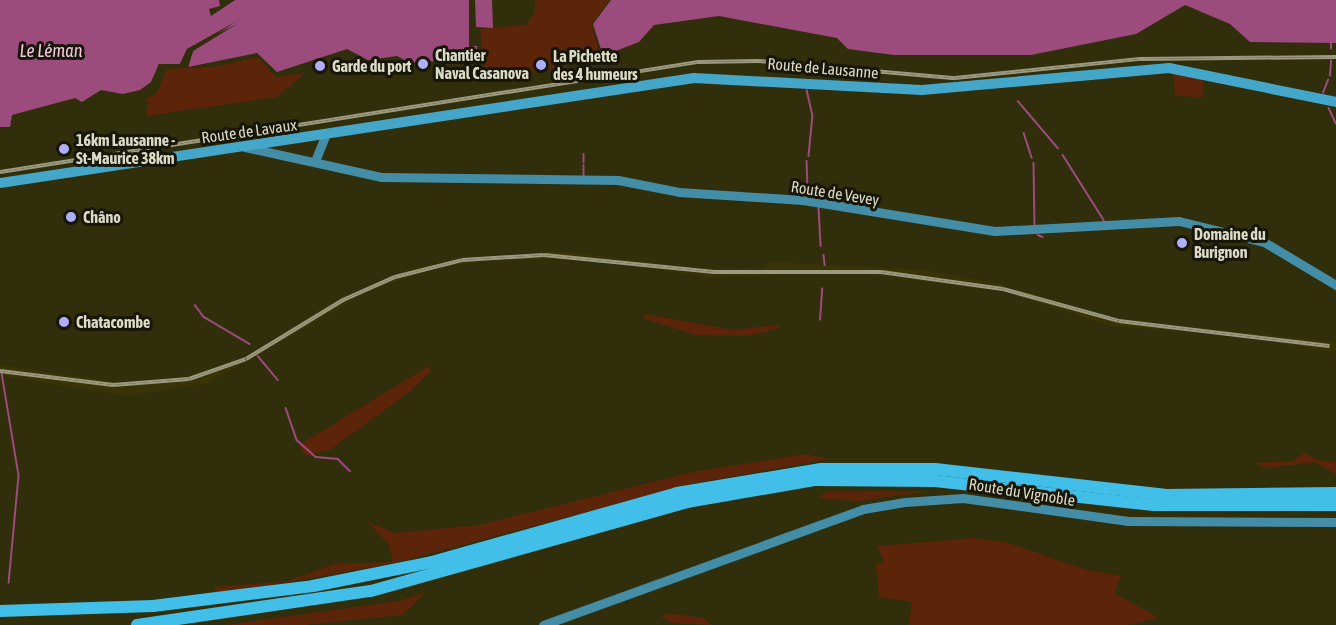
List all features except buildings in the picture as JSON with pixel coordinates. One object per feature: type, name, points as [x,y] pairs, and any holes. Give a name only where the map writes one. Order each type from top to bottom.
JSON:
[{"type":"highway","points":[[0,611],[177,604],[313,586],[432,562],[708,486],[787,472],[870,467],[1165,495],[1333,499]]},
{"type":"highway","points":[[137,625],[371,591],[760,487],[869,478],[978,485],[1077,499],[1185,506],[1333,499]]},
{"type":"main road","name":"Route de Lausanne","points":[[325,136],[711,77],[936,90],[1169,68],[1218,74],[1319,100],[1336,102]]},
{"type":"main road","name":"Route de Lavaux","points":[[0,183],[325,136]]},
{"type":"main road","points":[[315,161],[325,136]]},
{"type":"main road","points":[[294,140],[302,158]]},
{"type":"main road","name":"Route de Vevey","points":[[245,147],[388,177],[618,180],[679,192],[803,200],[1012,232],[1179,221],[1264,242],[1336,285]]},
{"type":"main road","name":"Route du Vignoble","points":[[543,625],[863,510],[905,502],[963,498],[1128,521],[1336,522]]},
{"type":"shaded area","points":[[535,0],[609,0],[592,24],[601,60],[486,80],[480,29],[526,25],[535,12]]},
{"type":"shaded area","points":[[258,57],[276,77],[305,73],[277,97],[146,116],[148,101],[144,100],[157,93],[167,69],[214,67]]},
{"type":"shaded area","points":[[1173,72],[1203,80],[1203,97],[1175,96]]},
{"type":"shaded area","points":[[559,251],[695,268],[763,269],[770,262],[925,270],[1005,285],[1003,291],[848,272],[707,277],[587,258],[490,260],[434,268],[370,290],[209,383],[129,396],[0,376],[0,365],[121,383],[186,377],[245,357],[343,296],[417,267]]},
{"type":"shaded area","points":[[1017,289],[1115,319],[1336,342],[1336,353],[1240,335],[1110,326],[1016,296]]},
{"type":"shaded area","points":[[645,314],[733,330],[778,325],[779,328],[749,336],[696,335],[643,318]]},
{"type":"shaded area","points":[[429,366],[431,371],[407,394],[331,449],[306,456],[299,445]]},
{"type":"shaded area","points":[[1305,452],[1316,460],[1336,462],[1336,474],[1314,462],[1268,468],[1253,463],[1293,461]]},
{"type":"shaded area","points":[[806,454],[829,459],[691,484],[395,563],[214,595],[215,587],[287,581],[335,564],[393,562],[389,545],[368,522],[395,533],[479,525],[693,472]]},
{"type":"shaded area","points":[[931,491],[860,501],[816,498],[828,492]]},
{"type":"shaded area","points":[[973,538],[1006,542],[1086,570],[1121,576],[1114,593],[1159,618],[1127,625],[909,625],[912,602],[879,597],[876,564],[884,562],[878,546]]},
{"type":"shaded area","points":[[426,592],[402,615],[303,625],[226,625],[399,601]]},
{"type":"shaded area","points":[[668,613],[704,618],[712,625],[673,623],[661,617]]},
{"type":"water","name":"Le Léman","points":[[0,0],[219,0],[220,6],[209,9],[211,16],[235,0],[469,0],[469,46],[477,46],[478,54],[475,58],[410,63],[397,56],[368,60],[347,49],[277,72],[257,53],[188,67],[193,51],[235,22],[187,49],[180,64],[159,64],[151,82],[140,90],[123,94],[101,90],[82,102],[75,98],[12,115],[10,127],[0,127]]},
{"type":"water","points":[[475,0],[492,0],[493,28],[476,27]]},
{"type":"water","points":[[611,0],[1336,0],[1336,43],[1250,42],[1230,24],[1185,5],[1136,34],[1031,55],[894,55],[848,49],[837,38],[719,16],[654,25],[639,42],[603,56],[593,24]]},
{"type":"pier","points":[[237,24],[193,51],[188,67],[185,61],[181,67],[157,70],[159,64],[180,64],[187,49]]},
{"type":"waterway","points":[[1331,44],[1331,49]]},
{"type":"waterway","points":[[1330,76],[1331,61]]},
{"type":"waterway","points":[[1323,93],[1328,80]]},
{"type":"waterway","points":[[807,90],[813,115],[809,156]]},
{"type":"waterway","points":[[1018,101],[1058,148]]},
{"type":"waterway","points":[[1329,108],[1336,123]]},
{"type":"waterway","points":[[1024,133],[1032,158]]},
{"type":"waterway","points":[[584,154],[584,162]]},
{"type":"waterway","points":[[1063,155],[1104,220]]},
{"type":"waterway","points":[[807,161],[808,193],[819,199]]},
{"type":"waterway","points":[[1034,163],[1035,225]]},
{"type":"waterway","points":[[584,165],[584,176]]},
{"type":"waterway","points":[[819,207],[821,246]]},
{"type":"waterway","points":[[1038,235],[1043,237]]},
{"type":"waterway","points":[[824,255],[825,265]]},
{"type":"waterway","points":[[820,320],[822,289]]},
{"type":"waterway","points":[[195,305],[204,317],[250,344]]},
{"type":"waterway","points":[[258,356],[278,380]]},
{"type":"waterway","points":[[2,373],[19,476],[9,583]]},
{"type":"waterway","points":[[286,408],[297,440],[316,457],[338,459],[350,471]]},
{"type":"railway","points":[[0,172],[698,62],[759,61],[955,78],[1140,59],[1336,57]]},
{"type":"railway","points":[[0,371],[113,385],[189,379],[246,359],[343,300],[395,277],[462,260],[544,255],[714,272],[881,272],[1003,289],[1119,321],[1330,346]]},
{"type":"place","name":"Chantier Naval Casanova","points":[[423,64]]},
{"type":"place","name":"La Pichette des 4 humeurs","points":[[541,65]]},
{"type":"place","name":"Garde du port","points":[[320,66]]},
{"type":"place","name":"16km Lausanne - St-Maurice 38km","points":[[64,149]]},
{"type":"place","name":"Châno","points":[[71,217]]},
{"type":"place","name":"Domaine du Burignon","points":[[1182,243]]},
{"type":"place","name":"Chatacombe","points":[[64,322]]}]
